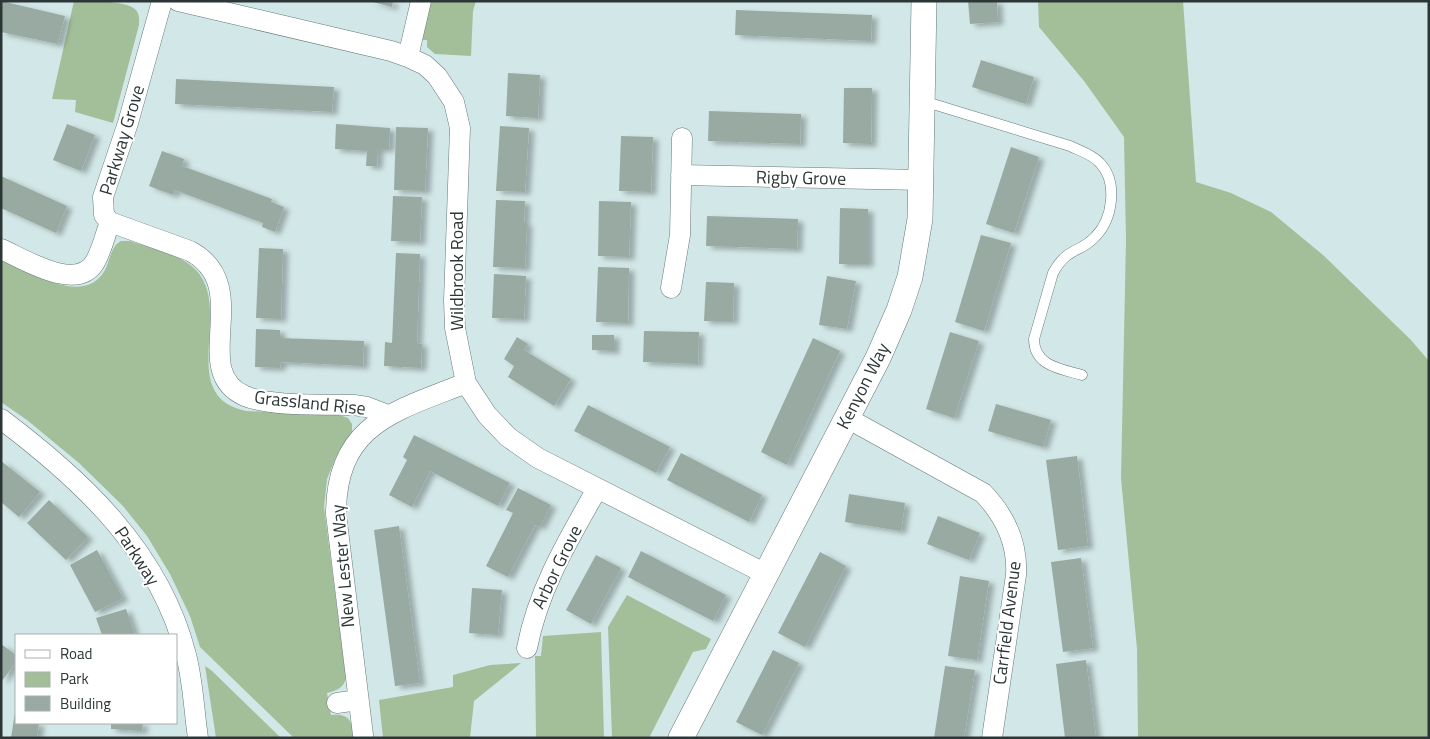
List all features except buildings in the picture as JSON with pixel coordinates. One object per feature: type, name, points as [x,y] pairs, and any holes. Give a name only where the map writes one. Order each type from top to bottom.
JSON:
[{"type":"street","name":"Parkway Grove","points":[[1,249],[62,275],[75,276],[88,271],[95,262],[110,222],[104,215],[103,196],[128,123],[162,1]]},
{"type":"street","name":"Wildbrook Road","points":[[178,1],[391,51],[408,56],[425,65],[437,76],[454,102],[460,128],[455,328],[466,383],[487,415],[508,437],[538,458],[766,574]]},
{"type":"street","points":[[408,56],[421,1]]},
{"type":"street","name":"Kenyon Way","points":[[681,738],[889,334],[910,277],[920,219],[922,180],[924,1]]},
{"type":"street","points":[[671,288],[680,235],[682,138]]},
{"type":"street","name":"Rigby Grove","points":[[681,175],[922,180]]},
{"type":"street","name":"Grassland Rise","points":[[110,222],[201,257],[212,269],[219,283],[221,298],[220,365],[224,378],[243,395],[259,401],[354,405],[367,407],[388,415]]},
{"type":"street","name":"New Lester Way","points":[[363,735],[336,500],[342,470],[348,455],[359,438],[372,425],[388,415],[466,383]]},
{"type":"street","name":"Parkway","points":[[1,418],[43,451],[90,494],[125,532],[152,572],[172,615],[186,655],[198,738]]},
{"type":"street","name":"Carrfield Avenue","points":[[847,418],[983,493],[1004,519],[1012,535],[1017,562],[1016,575],[992,738]]},
{"type":"street","name":"Arbor Grove","points":[[527,648],[536,608],[563,548],[597,489]]},
{"type":"street","points":[[337,703],[358,700]]},
{"type":"lane","points":[[924,101],[1070,146],[1098,161],[1106,170],[1111,196],[1109,212],[1104,227],[1093,239],[1065,255],[1058,263],[1053,273],[1034,339],[1034,347],[1044,362],[1053,367],[1082,375]]},
{"type":"green space","points":[[74,1],[124,4],[136,10],[138,14],[139,25],[113,123],[75,112],[76,100],[52,99]]},
{"type":"green space","points":[[429,1],[476,1],[473,11],[471,56],[435,54],[427,47],[427,40],[421,40]]},
{"type":"green space","points":[[1038,1],[1183,1],[1196,182],[1231,193],[1271,212],[1323,255],[1410,339],[1429,361],[1429,738],[1138,738],[1137,649],[1121,478],[1126,240],[1124,137],[1084,81],[1039,27]]},
{"type":"green space","points":[[121,241],[130,241],[165,252],[190,264],[196,270],[206,287],[210,307],[209,371],[214,388],[225,402],[246,411],[339,415],[348,418],[352,424],[352,431],[335,459],[327,479],[324,507],[346,678],[341,687],[327,693],[331,715],[342,715],[349,719],[356,738],[294,738],[200,647],[190,616],[170,574],[147,536],[123,506],[79,463],[27,420],[1,402],[1,259],[40,278],[55,283],[84,286],[96,281],[105,270],[115,246]]},
{"type":"green space","points":[[627,595],[711,639],[706,649],[693,652],[649,738],[612,738],[608,627]]},
{"type":"green space","points":[[601,632],[604,738],[536,738],[535,656],[541,656],[543,636]]},
{"type":"green space","points":[[521,663],[474,701],[470,738],[383,738],[379,700],[453,687],[453,675],[490,665]]},
{"type":"green space","points":[[205,666],[211,670],[281,738],[216,738]]}]
